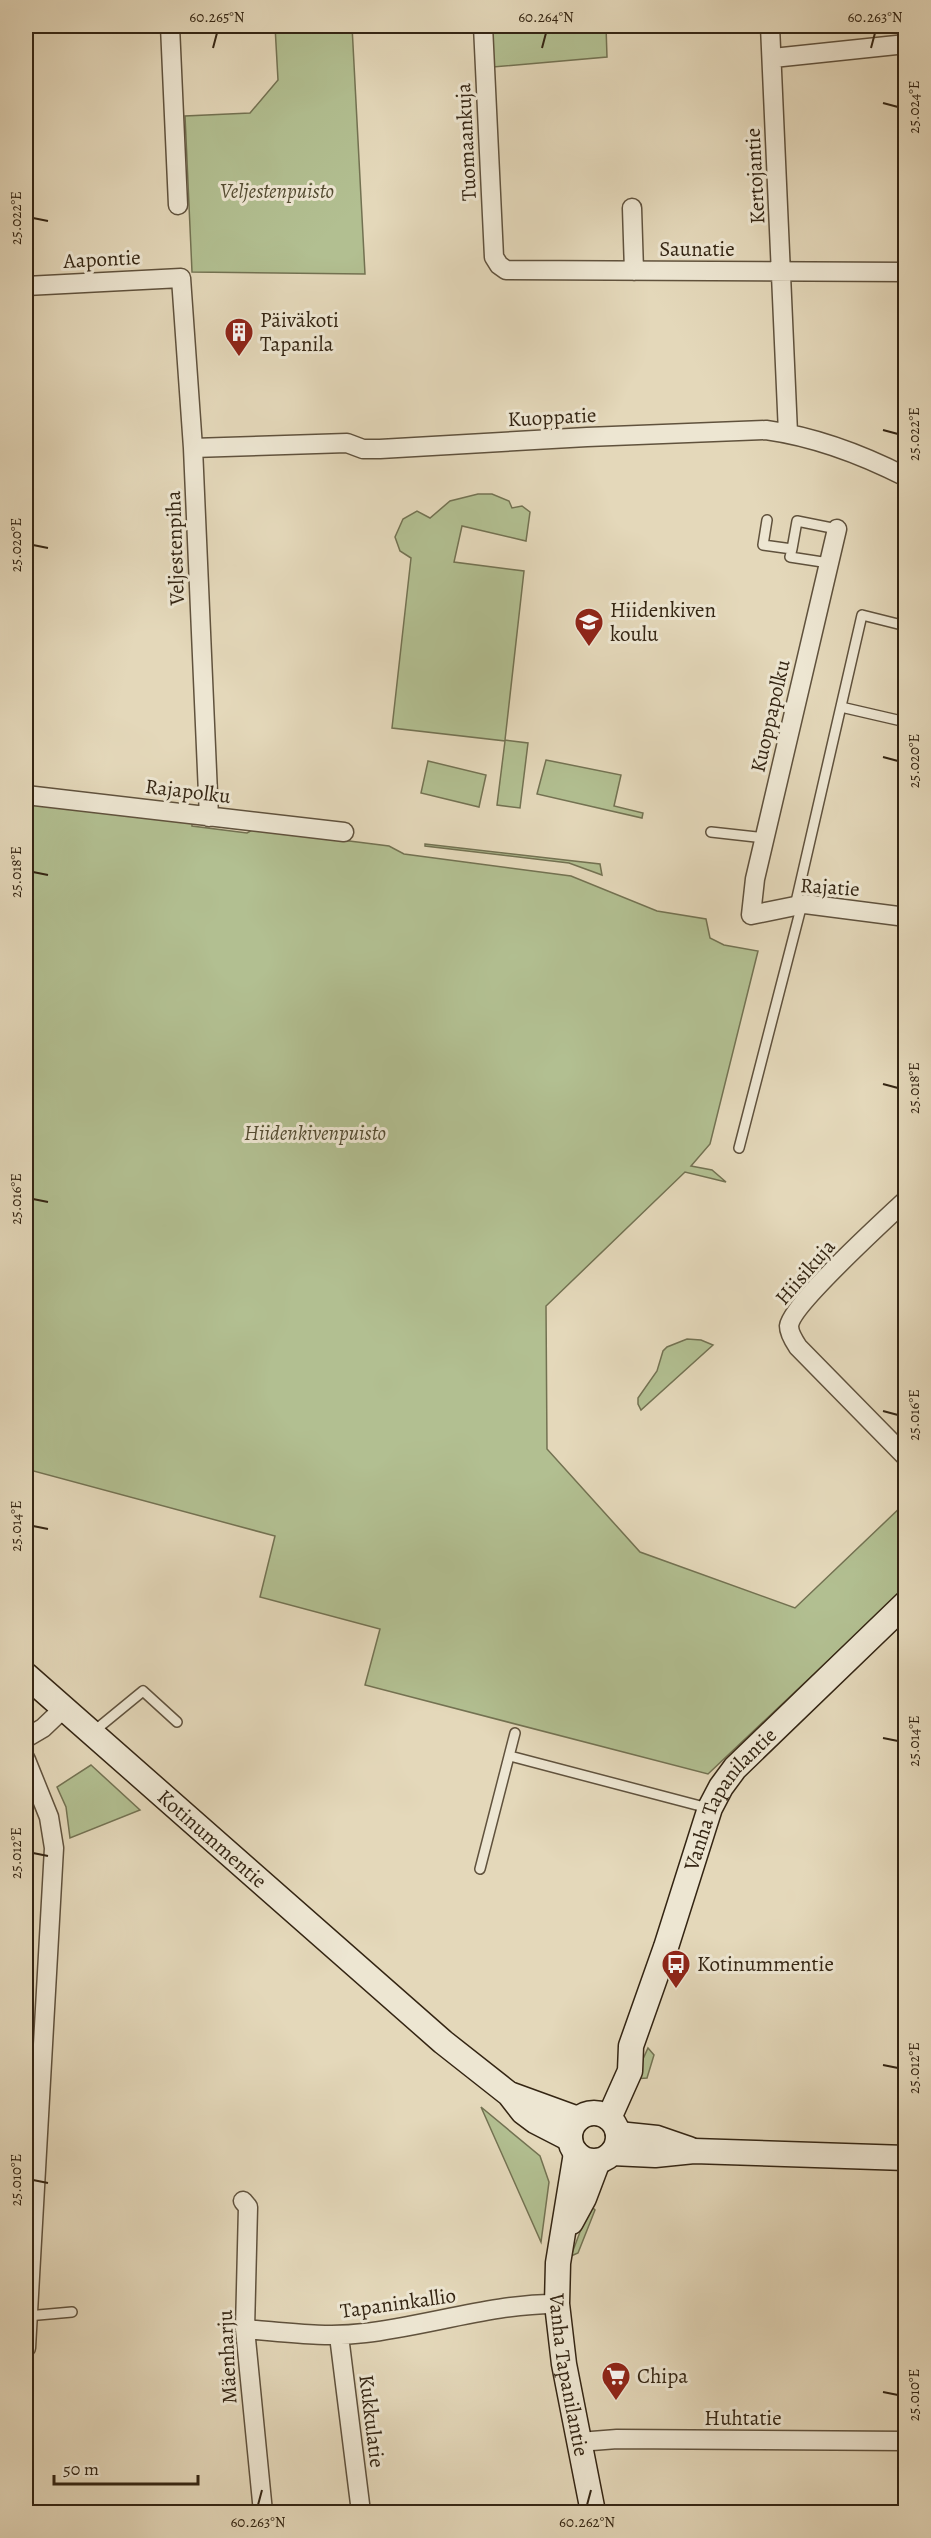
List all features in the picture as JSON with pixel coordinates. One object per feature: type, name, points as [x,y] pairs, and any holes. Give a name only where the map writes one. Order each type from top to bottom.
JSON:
[{"type":"main road","name":"Vanha Tapanilantie","points":[[593,2512],[564,2364],[557,2304],[558,2264],[564,2235],[594,2136],[630,2071],[631,2046],[666,1947],[710,1808],[735,1768],[906,1603]]},
{"type":"main road","name":"Kotinummentie","points":[[26,1675],[443,2042],[508,2094],[594,2136],[655,2155],[694,2151],[906,2158]]},
{"type":"street","points":[[170,26],[178,205]]},
{"type":"street","name":"Tuomaankuja","points":[[483,26],[494,257]]},
{"type":"street","name":"Kertojantie","points":[[770,26],[788,433]]},
{"type":"street","points":[[773,58],[906,44]]},
{"type":"street","points":[[632,208],[634,271]]},
{"type":"street","name":"Saunatie","points":[[494,257],[506,270],[906,273]]},
{"type":"street","name":"Aapontie","points":[[26,286],[181,278]]},
{"type":"street","name":"Veljestenpiha","points":[[181,278],[193,448],[209,817]]},
{"type":"street","name":"Kuoppatie","points":[[193,448],[347,443],[363,449],[380,449],[766,430],[788,433],[836,446],[906,477]]},
{"type":"street","name":"Kuoppapolku","points":[[751,915],[752,890],[837,529]]},
{"type":"street","name":"Rajapolku","points":[[26,795],[344,832]]},
{"type":"street","name":"Rajatie","points":[[751,915],[799,905],[906,917]]},
{"type":"street","name":"Hiisikuja","points":[[906,1200],[828,1276],[794,1313],[789,1325],[798,1347],[906,1457]]},
{"type":"street","points":[[26,1738],[43,1728],[63,1709]]},
{"type":"street","points":[[26,1760],[49,1817],[54,1848],[29,2227],[26,2348]]},
{"type":"street","name":"Mäenharju","points":[[243,2201],[248,2207],[245,2329],[263,2512]]},
{"type":"street","name":"Tapaninkallio","points":[[245,2329],[339,2336],[421,2325],[533,2305],[557,2304]]},
{"type":"street","name":"Kukkulatie","points":[[339,2336],[361,2512]]},
{"type":"street","name":"Huhtatie","points":[[579,2442],[617,2439],[906,2441]]},
{"type":"lane","points":[[767,520],[762,545],[792,549]]},
{"type":"lane","points":[[829,563],[790,557],[797,521],[837,529]]},
{"type":"lane","points":[[739,1148],[799,905],[862,615],[906,626]]},
{"type":"lane","points":[[841,707],[906,722]]},
{"type":"lane","points":[[711,832],[765,838]]},
{"type":"lane","points":[[91,1733],[143,1691],[177,1722]]},
{"type":"lane","points":[[480,1869],[515,1733]]},
{"type":"lane","points":[[510,1756],[710,1808]]},
{"type":"lane","points":[[27,2316],[72,2312]]},
{"type":"green space","name":"Veljestenpuisto","points":[[275,26],[352,26],[365,274],[192,272],[185,116],[250,113],[278,80]]},
{"type":"green space","points":[[497,26],[606,26],[607,57],[493,67],[492,32]]},
{"type":"green space","points":[[478,494],[492,494],[509,501],[512,508],[522,506],[530,512],[526,541],[462,526],[454,562],[524,571],[505,740],[528,743],[520,808],[497,805],[505,741],[392,728],[411,558],[400,551],[395,537],[403,519],[417,511],[430,518],[450,501]]},
{"type":"green space","points":[[546,760],[621,775],[614,806],[643,813],[642,818],[537,794]]},
{"type":"green space","points":[[428,761],[486,775],[479,807],[421,793]]},
{"type":"green space","name":"Hiidenkivenpuisto","points":[[26,804],[192,822],[192,826],[247,833],[254,829],[389,846],[404,854],[571,876],[657,911],[706,919],[710,938],[724,945],[758,951],[710,1144],[691,1166],[712,1170],[726,1182],[685,1172],[546,1306],[547,1449],[640,1552],[795,1608],[905,1503],[905,1588],[708,1774],[365,1685],[380,1629],[260,1597],[275,1536],[26,1469]]},
{"type":"green space","points":[[425,844],[600,864],[602,875],[569,863],[425,846]]},
{"type":"green space","points":[[687,1339],[701,1340],[713,1345],[641,1410],[638,1398],[657,1371],[663,1351]]},
{"type":"green space","points":[[91,1765],[140,1810],[70,1838],[66,1807],[57,1787]]},
{"type":"green space","points":[[648,2048],[654,2055],[647,2078],[634,2079]]},
{"type":"green space","points":[[481,2107],[540,2156],[549,2182],[541,2242]]},
{"type":"green space","points":[[590,2205],[595,2210],[578,2253],[571,2256]]},
{"type":"place","name":"Päiväkoti Tapanila","points":[[239,358]]},
{"type":"place","name":"Hiidenkiven koulu","points":[[589,648]]},
{"type":"place","name":"Kotinummentie","points":[[676,1990]]},
{"type":"place","name":"Chipa","points":[[616,2402]]}]
